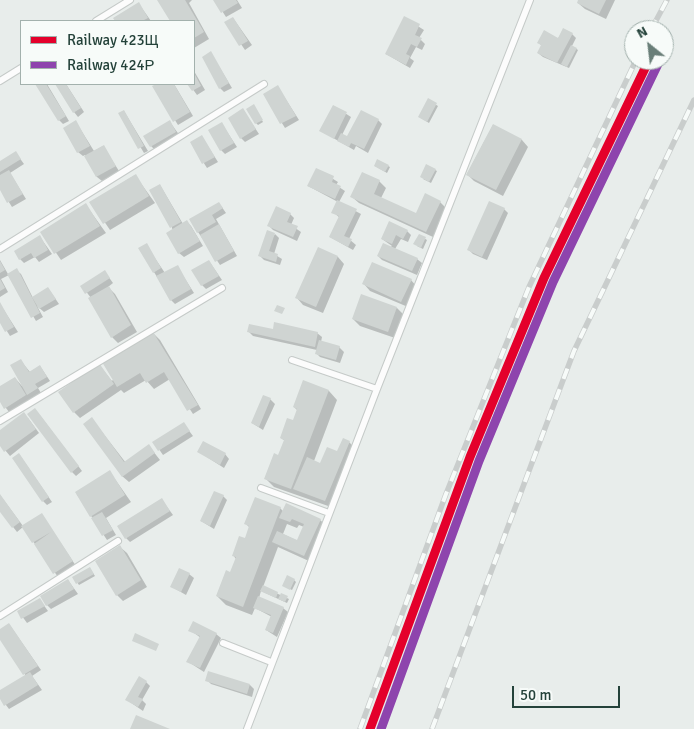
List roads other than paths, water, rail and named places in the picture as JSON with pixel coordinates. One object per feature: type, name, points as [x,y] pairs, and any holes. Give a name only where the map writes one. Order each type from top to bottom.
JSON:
[{"type":"lane","points":[[98,20],[130,0]]},
{"type":"lane","points":[[247,729],[271,662],[530,0]]},
{"type":"lane","points":[[0,81],[20,69]]},
{"type":"lane","points":[[0,249],[264,84]]},
{"type":"lane","points":[[0,421],[222,288]]},
{"type":"lane","points":[[292,360],[377,389]]},
{"type":"lane","points":[[261,488],[330,513]]},
{"type":"lane","points":[[0,616],[118,541]]},
{"type":"lane","points":[[223,643],[271,662]]},
{"type":"railway","points":[[656,20],[667,0]]},
{"type":"railway","points":[[360,729],[446,494],[529,287],[631,70]]},
{"type":"railway","points":[[432,729],[574,351],[694,100]]},
{"type":"rail line","name":"423Щ","points":[[370,729],[470,457],[544,278],[644,70]]},
{"type":"rail line","name":"424Р","points":[[381,729],[479,461],[553,282],[655,70]]}]
